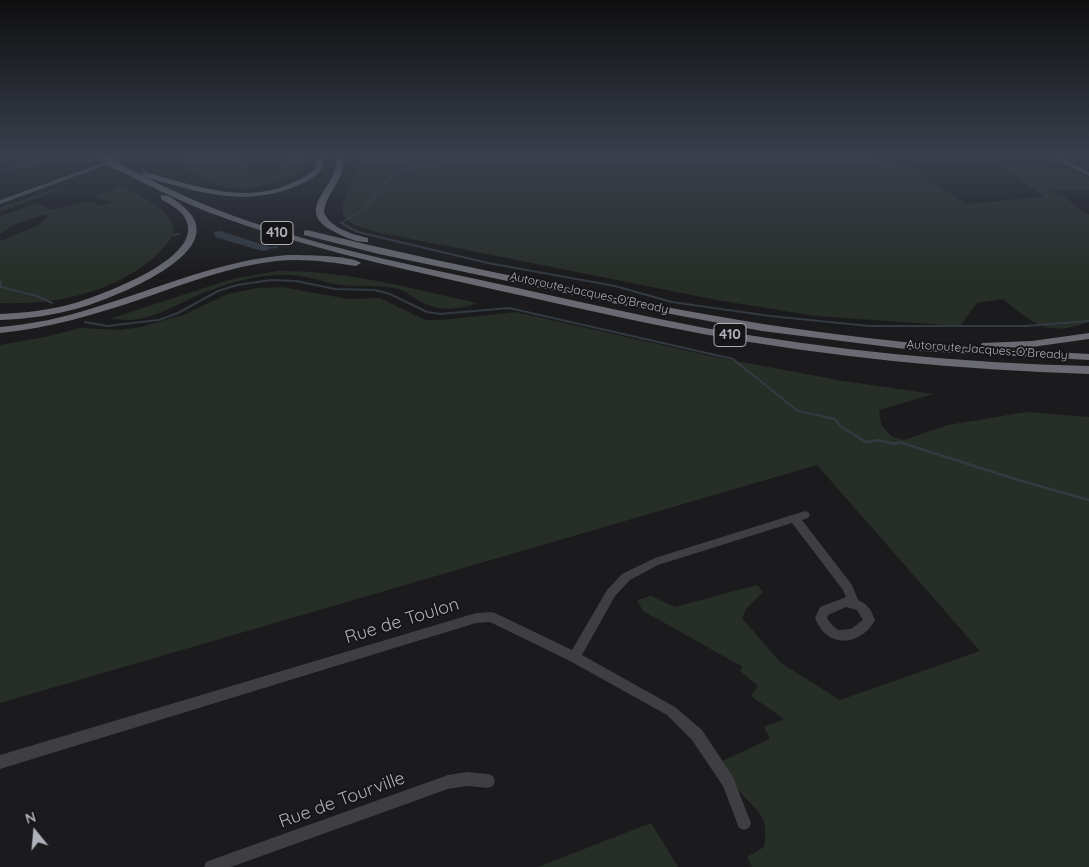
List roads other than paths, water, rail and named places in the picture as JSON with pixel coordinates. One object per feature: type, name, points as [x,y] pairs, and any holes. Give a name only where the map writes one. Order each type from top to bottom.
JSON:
[{"type":"highway","points":[[0,317],[48,312],[99,298],[147,277],[178,254],[191,235],[192,226],[190,219],[167,197]]},
{"type":"highway","name":"Autoroute Jacques-O'Bready","points":[[183,197],[250,224],[344,252],[664,323],[745,338],[868,355],[991,366],[1089,370]]},
{"type":"highway","name":"Autoroute Jacques-O'Bready","points":[[196,197],[266,222],[336,241],[710,319],[805,334],[889,344],[994,353],[1089,357]]},
{"type":"highway","points":[[324,197],[320,206],[320,214],[325,222],[348,234],[449,266]]},
{"type":"highway","points":[[0,330],[24,328],[64,320],[220,270],[268,259],[320,258],[423,271]]},
{"type":"highway","points":[[889,344],[1003,345],[1053,342],[1089,336]]},
{"type":"highway","points":[[991,366],[1089,377]]},
{"type":"main road","points":[[0,202],[13,197]]},
{"type":"street","points":[[574,657],[611,593],[626,577],[655,562],[800,517],[848,588],[853,602]]},
{"type":"street","name":"Rue de Toulon","points":[[0,762],[476,618],[491,617],[574,657],[671,711],[697,735],[728,782],[744,823]]},
{"type":"street","name":"Rue de Tourville","points":[[211,867],[448,782],[467,779],[488,781]]},
{"type":"waterway","points":[[374,197],[363,210],[341,223],[358,232],[488,263],[615,286],[672,302],[770,316],[869,326],[1025,326],[1089,321]]},
{"type":"waterway","points":[[174,235],[179,234]]},
{"type":"waterway","points":[[268,248],[277,247]]},
{"type":"waterway","points":[[85,322],[107,326],[159,320],[178,313],[218,291],[237,285],[271,280],[296,281],[335,289],[375,290],[390,294],[427,312],[440,314],[509,308],[733,359],[798,411],[831,418]]},
{"type":"waterway","points":[[0,281],[1,287],[37,296],[52,303]]},
{"type":"waterway","points":[[825,417],[835,419],[840,426],[866,442],[879,440],[894,444],[899,442],[1015,479],[1089,500]]}]
